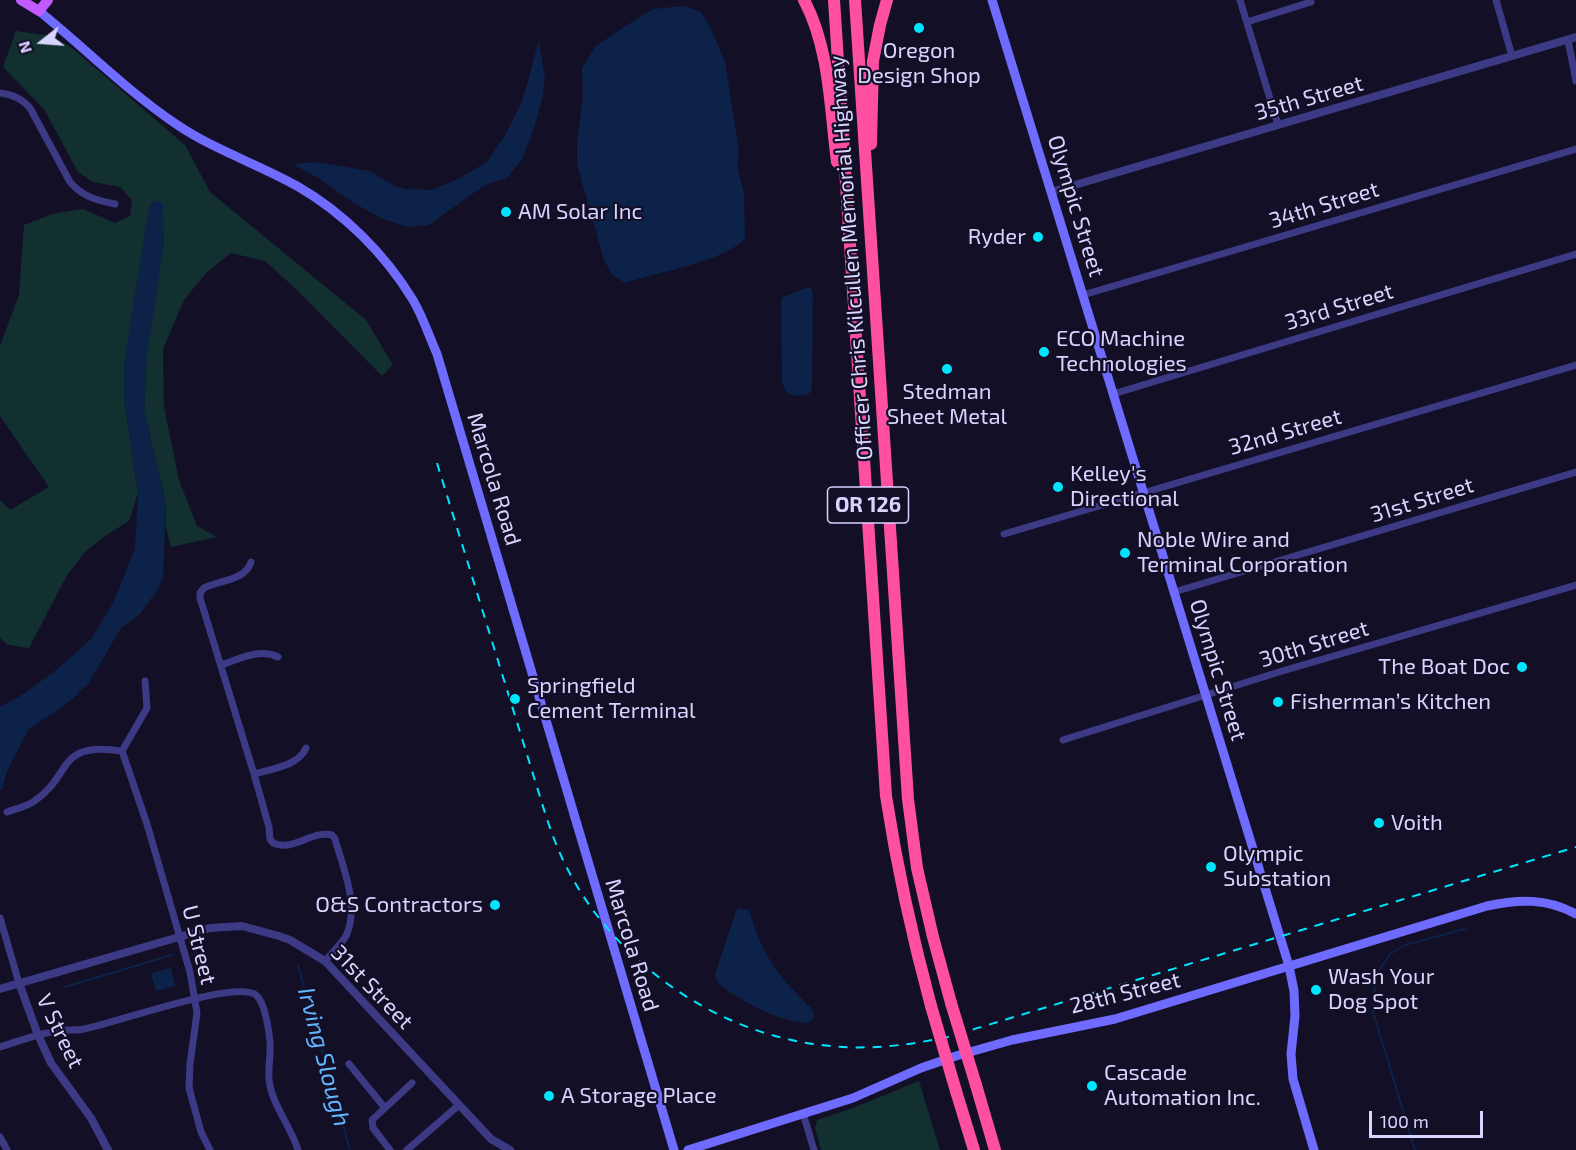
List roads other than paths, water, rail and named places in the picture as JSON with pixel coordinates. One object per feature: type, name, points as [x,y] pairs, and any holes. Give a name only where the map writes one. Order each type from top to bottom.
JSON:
[{"type":"highway","points":[[804,0],[823,54],[851,257]]},
{"type":"highway","name":"Officer Chris Kilcullen Memorial Highway","points":[[834,0],[886,796],[896,864],[912,935],[974,1150]]},
{"type":"highway","name":"Officer Chris Kilcullen Memorial Highway","points":[[855,0],[908,799],[917,868],[933,938],[995,1150]]},
{"type":"highway","points":[[870,226],[873,61],[887,0]]},
{"type":"main road","name":"Marcola Road","points":[[21,0],[39,11],[177,125],[209,144],[296,186],[330,208],[362,236],[395,274],[414,302],[437,354],[674,1150]]},
{"type":"main road","points":[[39,11],[48,0]]},
{"type":"main road","name":"Olympic Street","points":[[992,0],[1289,966],[1294,991],[1295,1016],[1290,1054],[1293,1079],[1314,1150]]},
{"type":"main road","name":"28th Street","points":[[688,1150],[863,1095],[921,1068],[956,1056],[1012,1040],[1115,1019],[1507,902],[1523,900],[1553,903],[1576,914]]},
{"type":"street","points":[[1240,0],[1278,125]]},
{"type":"street","points":[[1496,0],[1512,56]]},
{"type":"street","points":[[1247,22],[1311,2]]},
{"type":"street","name":"35th Street","points":[[1051,192],[1572,38]]},
{"type":"street","points":[[1572,38],[1576,81]]},
{"type":"street","points":[[0,93],[17,97],[30,108],[70,182],[79,192],[88,198],[115,204]]},
{"type":"street","name":"34th Street","points":[[1083,295],[1576,149]]},
{"type":"street","name":"33rd Street","points":[[1113,394],[1576,254]]},
{"type":"street","name":"32nd Street","points":[[1004,534],[1576,365]]},
{"type":"street","name":"31st Street","points":[[1174,592],[1576,472]]},
{"type":"street","points":[[251,562],[242,575],[208,585],[200,593],[200,598],[254,774],[269,827],[270,839],[273,843],[284,846],[323,834],[335,839],[350,893],[351,918],[345,936],[325,961]]},
{"type":"street","name":"30th Street","points":[[1063,740],[1279,672],[1576,585]]},
{"type":"street","points":[[221,665],[258,653],[278,657]]},
{"type":"street","points":[[7,812],[32,803],[48,788],[72,757],[82,752],[108,749],[122,752],[147,708],[145,681]]},
{"type":"street","points":[[254,774],[294,761],[306,748]]},
{"type":"street","name":"U Street","points":[[122,752],[147,824],[190,972],[197,1013],[189,1088],[201,1132],[210,1150]]},
{"type":"street","name":"V Street","points":[[0,918],[19,983],[51,1063],[92,1118],[108,1150]]},
{"type":"street","name":"31st Street","points":[[0,989],[210,928],[242,926],[290,940],[325,961],[491,1139],[510,1150]]},
{"type":"street","points":[[0,1047],[38,1035],[60,1030],[81,1030],[194,999],[246,990],[256,995],[261,1001],[270,1043],[269,1082],[298,1150]]},
{"type":"street","points":[[348,1064],[385,1108]]},
{"type":"street","points":[[390,1150],[372,1124],[374,1117],[412,1083]]},
{"type":"street","points":[[407,1150],[459,1105]]},
{"type":"street","points":[[803,1113],[814,1150]]},
{"type":"street","points":[[0,1137],[7,1150]]},
{"type":"water","points":[[684,6],[701,12],[725,61],[739,152],[737,166],[744,193],[745,239],[721,254],[706,260],[626,283],[613,276],[604,260],[577,165],[577,141],[583,97],[582,68],[595,47],[653,9]]},
{"type":"water","points":[[539,40],[545,78],[543,95],[522,159],[506,179],[486,184],[429,225],[408,227],[383,219],[293,164],[317,162],[370,171],[392,185],[406,189],[432,190],[458,179],[487,162],[505,135],[522,102]]},
{"type":"water","points":[[153,201],[163,203],[164,243],[147,356],[144,410],[166,504],[163,576],[158,589],[140,614],[121,628],[88,684],[69,702],[28,730],[8,769],[3,790],[0,789],[0,707],[25,693],[60,667],[91,639],[113,603],[135,549],[138,493],[124,398],[124,362],[149,208]]},
{"type":"water","points":[[809,287],[812,289],[813,296],[812,389],[809,394],[791,395],[785,390],[782,381],[781,301],[783,297]]},
{"type":"water","points":[[739,908],[749,910],[760,941],[773,965],[790,987],[813,1010],[814,1018],[808,1023],[784,1019],[760,1009],[737,997],[717,982],[715,974]]},
{"type":"water","points":[[171,968],[175,986],[156,991],[151,973]]},
{"type":"waterway","points":[[1415,1150],[1373,1012],[1376,979],[1390,954],[1405,945],[1465,929]]},
{"type":"waterway","points":[[65,987],[172,955]]},
{"type":"waterway","name":"Irving Slough","points":[[298,965],[350,1150]]},
{"type":"railway","points":[[437,463],[546,817],[567,868],[588,903],[614,936],[644,965],[677,990],[713,1012],[751,1028],[790,1040],[846,1047],[890,1046],[948,1037],[1576,847]]},
{"type":"place","name":"Oregon Design Shop","points":[[919,28]]},
{"type":"place","name":"AM Solar Inc","points":[[506,212]]},
{"type":"place","name":"Ryder","points":[[1038,237]]},
{"type":"place","name":"ECO Machine Technologies","points":[[1044,352]]},
{"type":"place","name":"Stedman Sheet Metal","points":[[947,369]]},
{"type":"place","name":"Kelley's Directional","points":[[1058,487]]},
{"type":"place","name":"Noble Wire and Terminal Corporation","points":[[1125,553]]},
{"type":"place","name":"The Boat Doc","points":[[1522,667]]},
{"type":"place","name":"Springfield Cement Terminal","points":[[515,699]]},
{"type":"place","name":"Fisherman’s Kitchen","points":[[1278,702]]},
{"type":"place","name":"Voith","points":[[1379,823]]},
{"type":"place","name":"Olympic Substation","points":[[1211,867]]},
{"type":"place","name":"O&S Contractors","points":[[495,905]]},
{"type":"place","name":"Wash Your Dog Spot","points":[[1316,990]]},
{"type":"place","name":"Cascade Automation Inc.","points":[[1092,1086]]},
{"type":"place","name":"A Storage Place","points":[[549,1096]]}]
